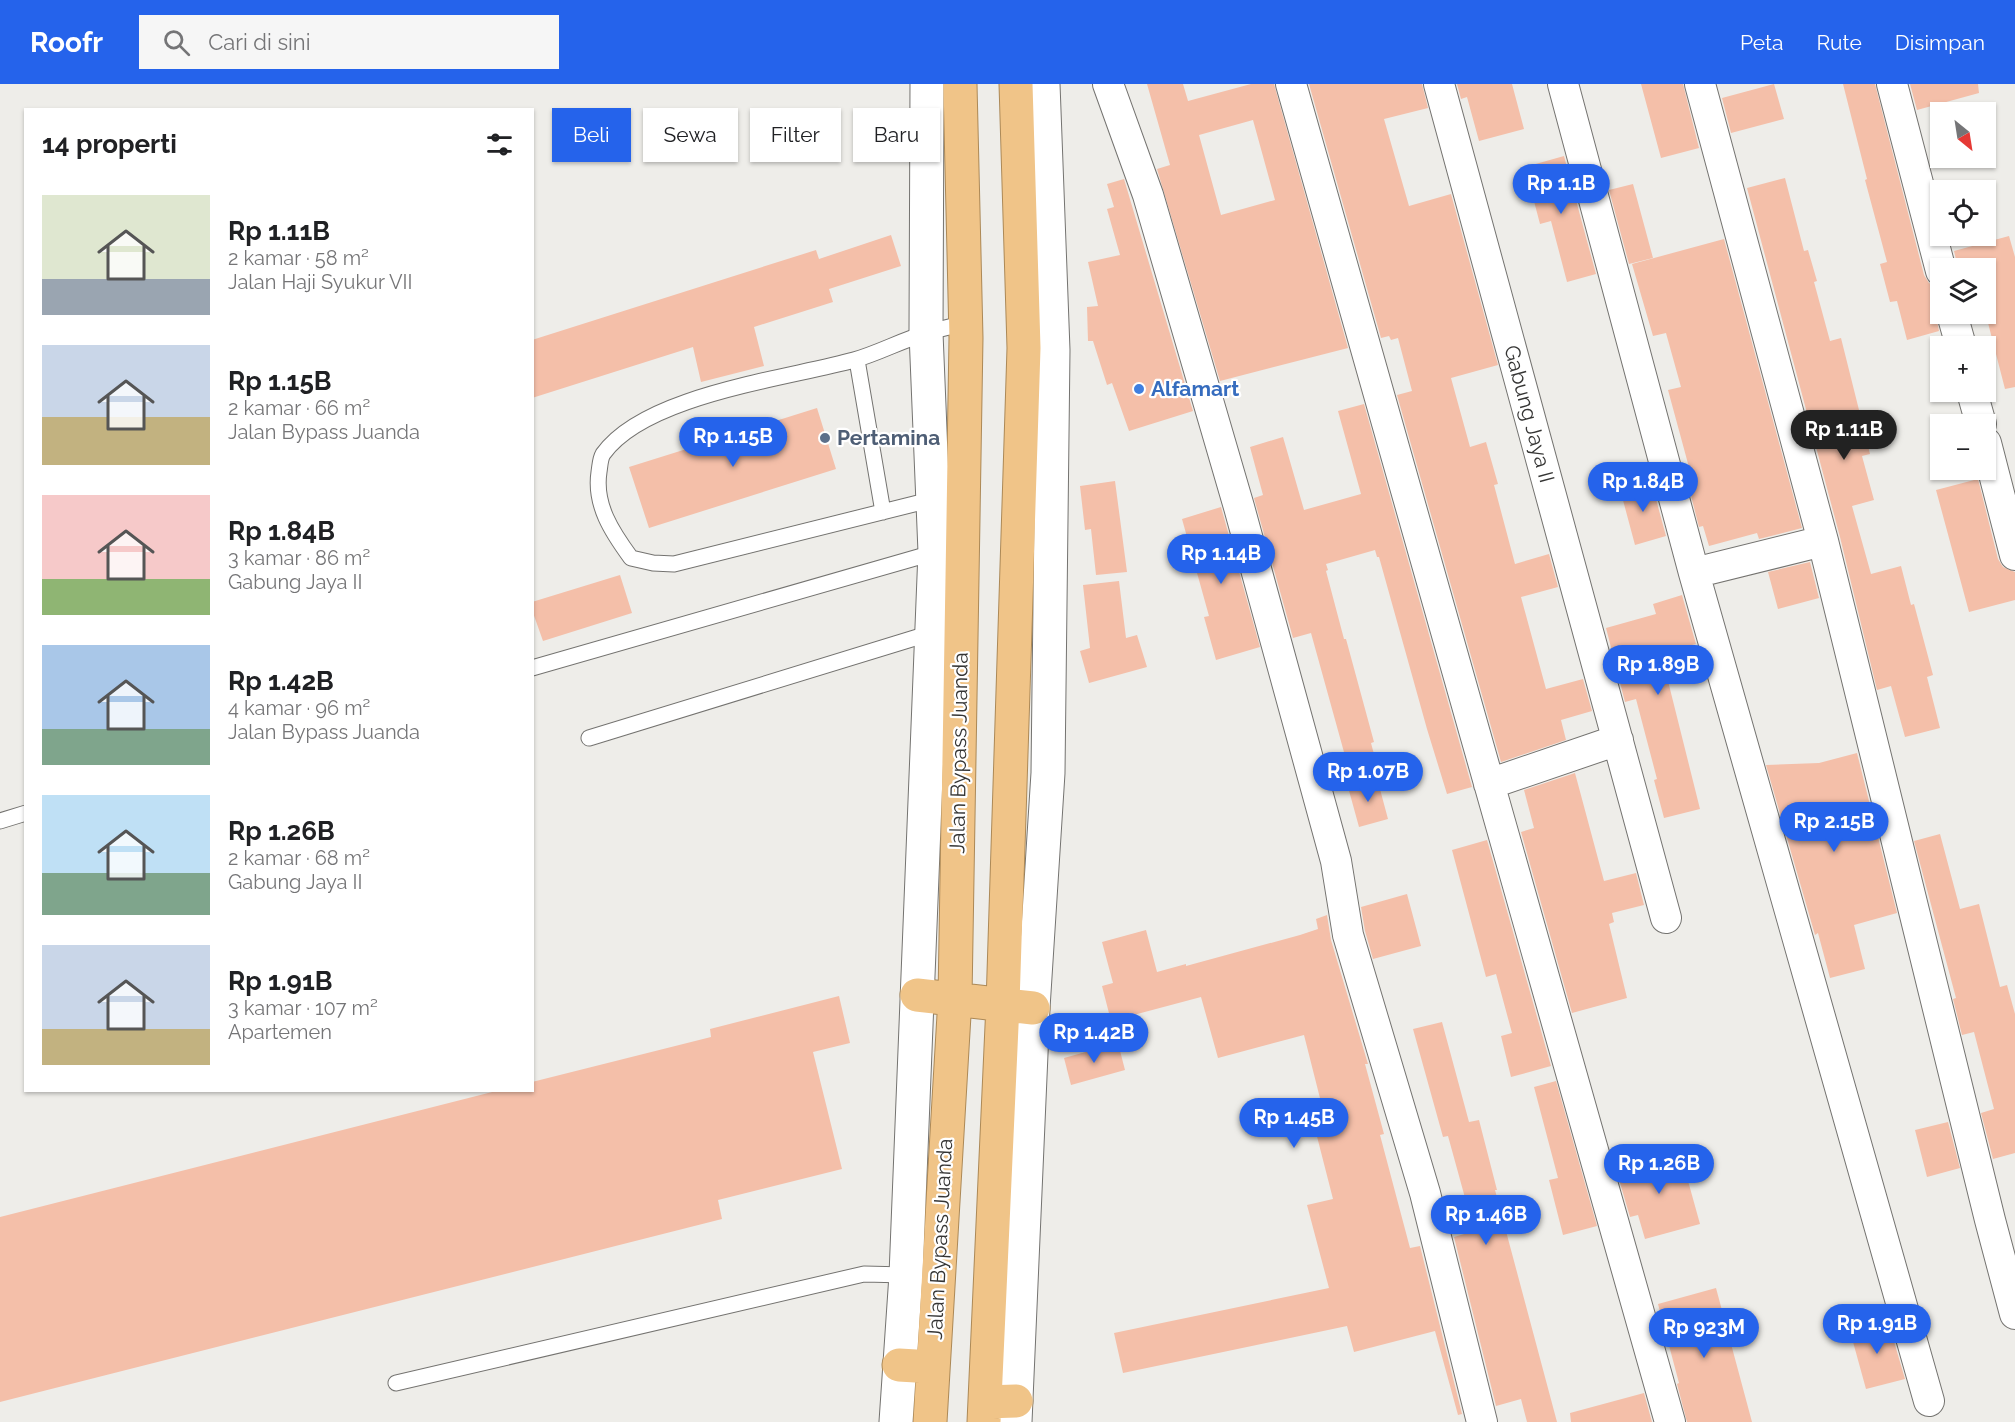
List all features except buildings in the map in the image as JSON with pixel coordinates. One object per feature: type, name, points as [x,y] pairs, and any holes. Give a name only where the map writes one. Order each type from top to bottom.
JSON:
[{"type":"highway","name":"Jalan Bypass Juanda","points":[[930,1422],[955,998],[949,550],[964,492],[966,322],[960,84]]},
{"type":"highway","points":[[1000,1412],[1018,1006],[1024,348],[1016,84]]},
{"type":"highway","points":[[917,995],[1018,1006]]},
{"type":"highway","points":[[899,1365],[933,1367]]},
{"type":"street","points":[[896,1422],[906,1275],[931,633],[949,550],[932,499],[926,333],[927,84]]},
{"type":"street","points":[[1018,1006],[1048,773],[1053,350],[1043,84]]},
{"type":"street","points":[[1108,84],[1148,195],[1239,507],[1336,861],[1348,935],[1425,1193],[1482,1422]]},
{"type":"street","points":[[1291,84],[1670,1422]]},
{"type":"street","name":"Gabung Jaya II","points":[[1439,84],[1666,918]]},
{"type":"street","points":[[1563,84],[1694,573],[1929,1401]]},
{"type":"street","points":[[1700,84],[1823,541],[1987,1209],[2015,1314]]},
{"type":"street","points":[[1892,84],[1938,258]]},
{"type":"street","points":[[1996,480],[2015,555]]},
{"type":"street","points":[[1694,573],[1823,541]]},
{"type":"street","points":[[1489,784],[1618,740]]},
{"type":"lane","points":[[964,492],[674,564],[653,563],[631,558],[612,532],[602,511],[597,485],[602,456],[634,424],[659,412],[713,394],[857,360],[926,333],[966,322]]},
{"type":"lane","points":[[857,360],[884,512]]},
{"type":"lane","points":[[534,667],[949,550]]},
{"type":"lane","points":[[589,738],[931,633]]},
{"type":"lane","points":[[0,821],[24,814]]},
{"type":"lane","points":[[396,1383],[864,1274],[906,1275]]},
{"type":"place","name":"Alfamart","points":[[1139,389]]},
{"type":"place","name":"Pertamina","points":[[825,438]]}]
